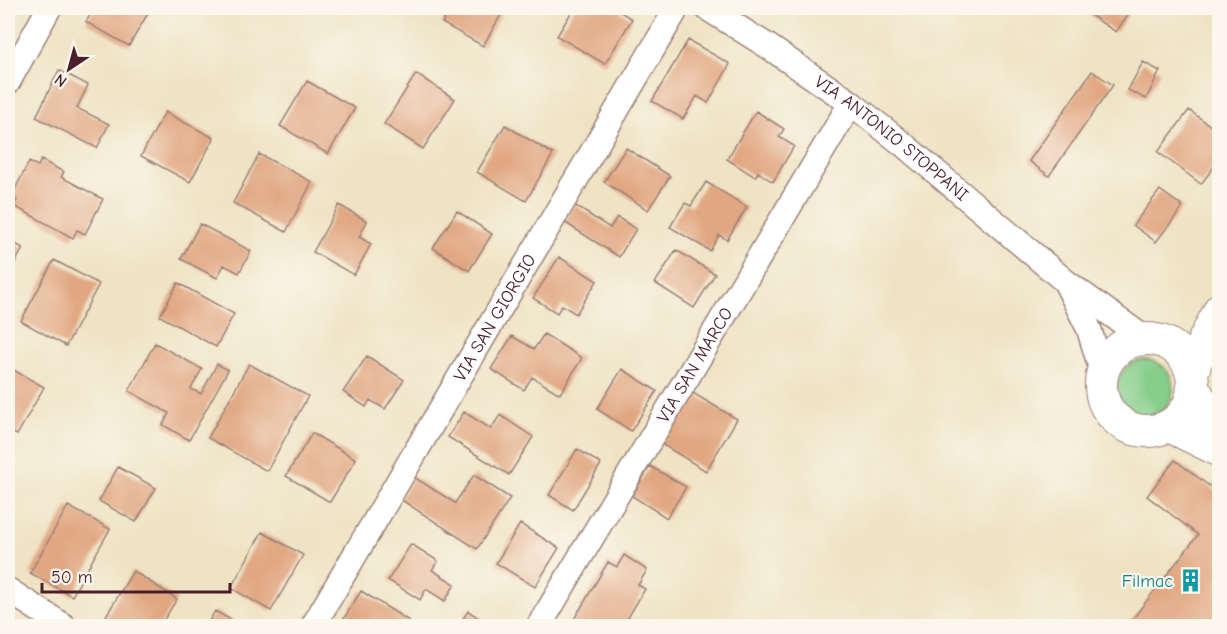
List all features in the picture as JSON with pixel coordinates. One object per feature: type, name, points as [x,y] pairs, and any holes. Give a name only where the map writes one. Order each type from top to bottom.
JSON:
[{"type":"street","points":[[8,82],[49,8]]},
{"type":"street","name":"VIA SAN GIORGIO","points":[[313,627],[677,8]]},
{"type":"street","name":"VIA ANTONIO STOPPANI","points":[[707,8],[776,51],[851,104],[911,150],[1066,282],[1151,339]]},
{"type":"street","name":"VIA SAN MARCO","points":[[539,627],[851,104]]},
{"type":"street","name":"VIA ANTONIO STOPPANI","points":[[1066,282],[1089,329],[1102,372]]},
{"type":"street","points":[[1220,308],[1204,340],[1193,381],[1190,404],[1181,417],[1169,426],[1154,431],[1138,431],[1124,426],[1112,416],[1104,403],[1100,387],[1102,372],[1108,359],[1118,349],[1130,342],[1151,339],[1188,327],[1220,308]]},
{"type":"street","points":[[1151,339],[1179,350],[1186,359],[1193,381],[1220,431]]},
{"type":"street","points":[[1169,426],[1220,451]]},
{"type":"street","points":[[8,590],[64,627]]},
{"type":"green space","points":[[1145,360],[1156,362],[1165,368],[1171,377],[1173,388],[1171,399],[1165,408],[1156,414],[1145,416],[1134,414],[1125,408],[1119,399],[1117,388],[1119,377],[1125,368],[1134,362]]},
{"type":"building","points":[[94,8],[151,8],[129,46],[86,22]]},
{"type":"building","points":[[451,8],[505,8],[483,46],[442,23]]},
{"type":"building","points":[[574,8],[614,8],[632,19],[605,64],[557,36]]},
{"type":"building","points":[[1079,8],[1133,8],[1116,32]]},
{"type":"building","points":[[688,40],[730,64],[708,103],[697,96],[683,119],[652,101]]},
{"type":"building","points":[[1143,62],[1160,71],[1146,99],[1128,90]]},
{"type":"building","points":[[59,70],[88,85],[77,108],[109,124],[97,148],[36,117]]},
{"type":"building","points":[[1092,71],[1113,85],[1049,176],[1029,161]]},
{"type":"building","points":[[416,74],[455,99],[423,149],[384,124]]},
{"type":"building","points":[[307,81],[355,108],[328,154],[280,126]]},
{"type":"building","points":[[1189,110],[1220,133],[1220,159],[1201,184],[1158,152]]},
{"type":"building","points":[[756,111],[784,129],[779,137],[794,146],[773,182],[758,172],[755,177],[727,159]]},
{"type":"building","points":[[165,112],[214,138],[190,182],[141,156]]},
{"type":"building","points":[[505,125],[553,154],[526,201],[477,172]]},
{"type":"building","points":[[626,148],[670,176],[648,210],[604,182]]},
{"type":"building","points":[[259,154],[312,182],[286,232],[233,203]]},
{"type":"building","points":[[41,160],[64,172],[61,177],[103,199],[85,234],[77,230],[73,238],[14,206],[17,200],[11,197],[29,162],[38,166]]},
{"type":"building","points":[[706,182],[747,207],[727,240],[719,235],[710,251],[670,227],[685,203],[691,206]]},
{"type":"building","points":[[1160,190],[1183,207],[1156,242],[1133,225]]},
{"type":"building","points":[[339,205],[367,221],[359,237],[371,244],[354,275],[313,252]]},
{"type":"building","points":[[574,205],[610,228],[617,217],[636,229],[619,257],[564,222]]},
{"type":"building","points":[[457,211],[492,234],[469,271],[433,248]]},
{"type":"building","points":[[200,224],[251,251],[239,273],[224,265],[217,278],[181,259]]},
{"type":"building","points":[[8,240],[23,248],[8,276]]},
{"type":"building","points":[[676,250],[715,274],[694,308],[655,283]]},
{"type":"building","points":[[559,257],[597,281],[576,314],[562,305],[557,313],[533,298]]},
{"type":"building","points":[[54,260],[99,284],[66,346],[21,321]]},
{"type":"building","points":[[178,283],[234,314],[216,347],[160,316]]},
{"type":"building","points":[[544,334],[582,358],[560,394],[532,377],[524,390],[491,369],[512,336],[534,349]]},
{"type":"building","points":[[155,343],[202,369],[191,389],[201,394],[217,364],[228,370],[189,440],[163,425],[169,413],[129,391]]},
{"type":"building","points":[[367,356],[404,380],[385,409],[370,400],[366,407],[343,392]]},
{"type":"building","points":[[249,364],[308,396],[267,471],[208,438]]},
{"type":"building","points":[[8,367],[44,387],[17,435],[8,430]]},
{"type":"building","points":[[622,369],[657,391],[631,431],[597,409]]},
{"type":"building","points":[[691,392],[737,419],[706,471],[660,443]]},
{"type":"building","points":[[464,412],[491,429],[500,415],[533,437],[509,475],[448,437]]},
{"type":"building","points":[[312,433],[356,459],[330,502],[286,476]]},
{"type":"building","points":[[577,449],[601,464],[573,510],[549,495]]},
{"type":"building","name":"Filmac","points":[[1175,460],[1220,494],[1220,626],[1127,626],[1198,535],[1147,496]]},
{"type":"building","points":[[650,466],[686,487],[667,518],[632,496]]},
{"type":"building","points":[[118,467],[156,488],[136,522],[99,501]]},
{"type":"building","points":[[474,475],[510,498],[477,549],[400,499],[414,477],[455,503]]},
{"type":"building","points":[[68,506],[110,529],[72,596],[30,573]]},
{"type":"building","points":[[520,524],[559,548],[535,587],[496,563]]},
{"type":"building","points":[[262,532],[303,555],[271,611],[231,588]]},
{"type":"building","points":[[411,544],[438,561],[432,570],[455,584],[445,601],[426,589],[420,600],[388,580]]},
{"type":"building","points":[[624,555],[647,570],[638,585],[645,589],[623,626],[570,626],[608,562],[617,567]]},
{"type":"building","points":[[133,571],[177,599],[160,626],[123,626],[106,616]]},
{"type":"building","points":[[361,591],[409,621],[405,626],[339,626]]},
{"type":"building","points":[[215,611],[242,626],[206,626]]},
{"type":"building","points":[[468,611],[482,620],[478,626],[458,626]]},
{"type":"place","name":"Filmac","points":[[1191,581]]}]
